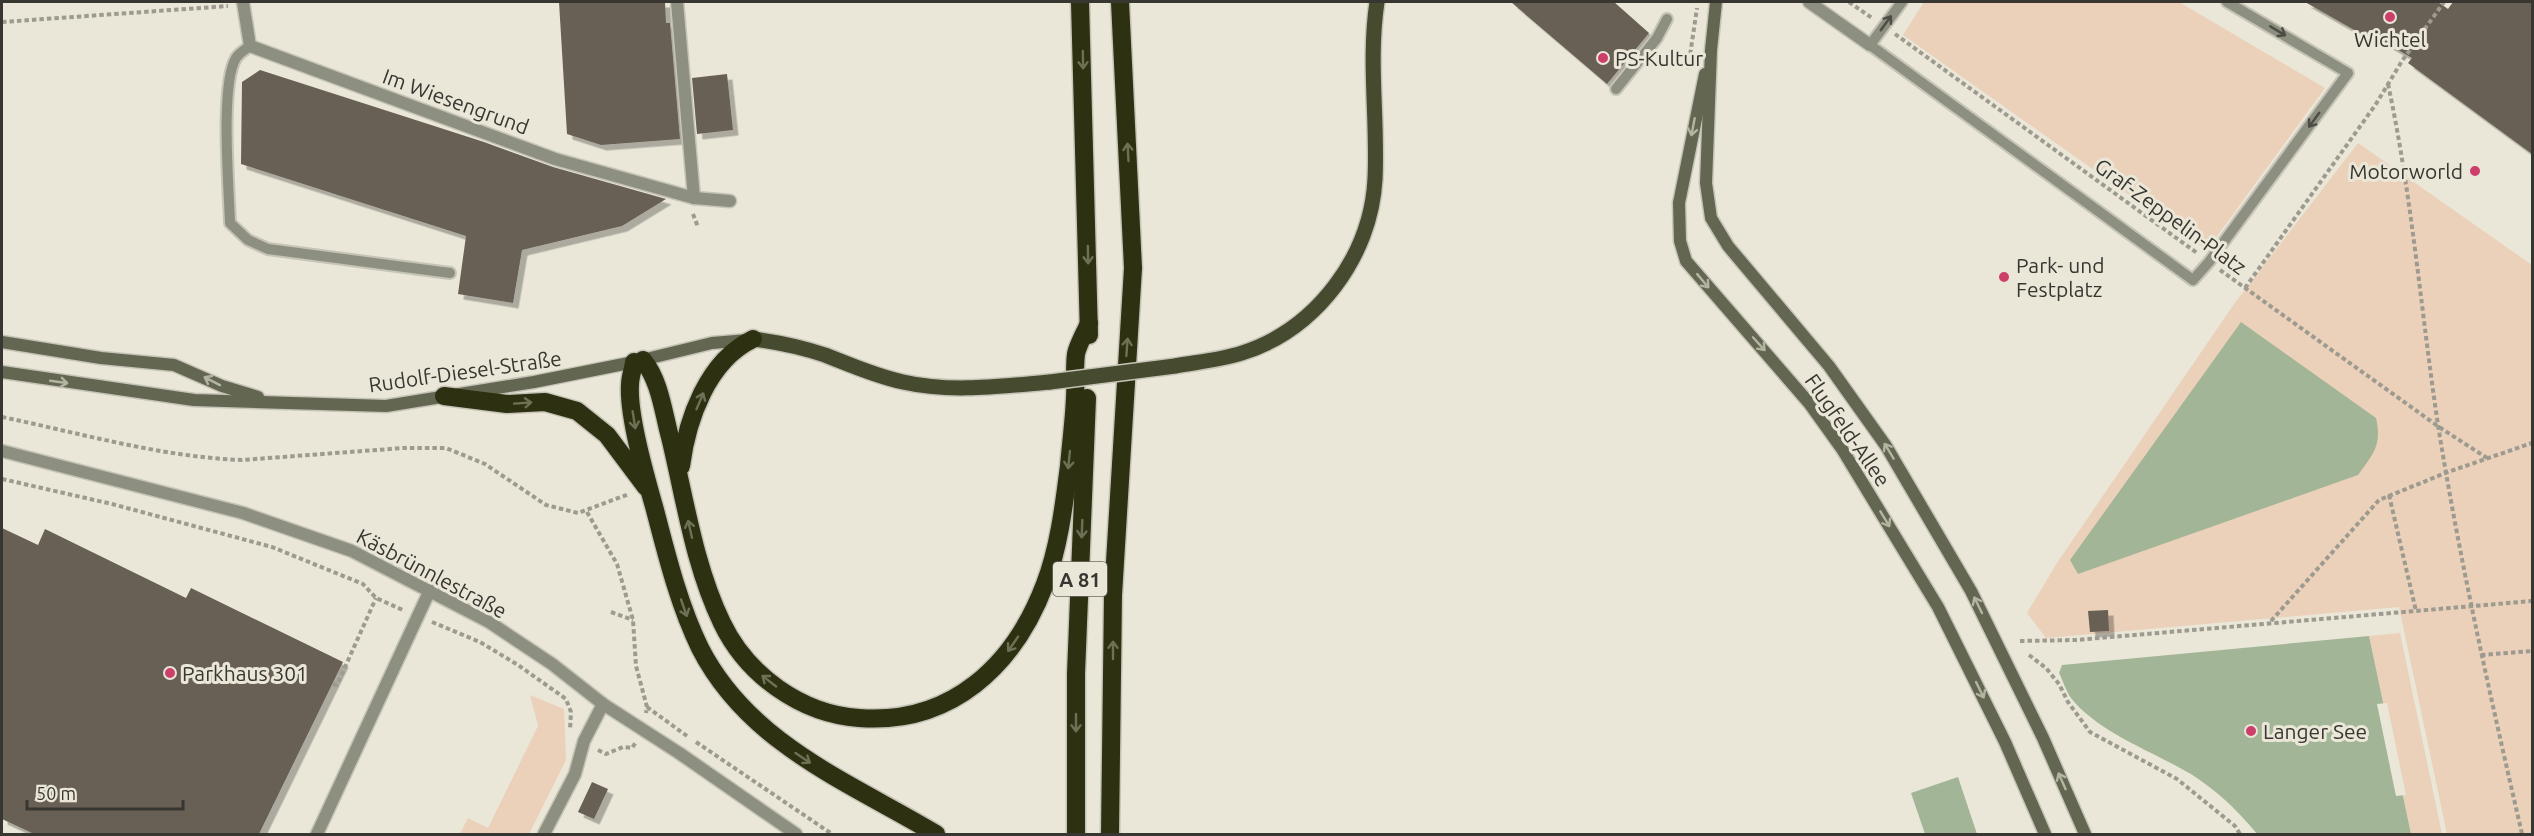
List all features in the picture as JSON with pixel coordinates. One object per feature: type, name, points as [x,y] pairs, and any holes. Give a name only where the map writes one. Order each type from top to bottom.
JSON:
[{"type":"highway","name":"A 81","points":[[1076,834],[1076,674],[1089,323],[1080,2]]},
{"type":"highway","name":"A 81","points":[[1110,834],[1113,595],[1133,268],[1120,2]]},
{"type":"highway","points":[[638,361],[658,390],[696,550],[721,622],[745,659],[763,677],[799,701],[820,710],[848,717],[896,717],[924,711],[948,702],[979,682],[1008,652],[1022,632],[1045,583],[1060,524],[1075,401],[1076,352],[1089,323]]},
{"type":"highway","points":[[680,477],[684,443],[708,382],[734,351],[753,339]]},
{"type":"highway","points":[[638,361],[630,394],[651,493],[688,621],[701,650],[731,695],[766,731],[809,763],[936,834]]},
{"type":"highway","points":[[444,396],[507,404],[545,402],[577,411],[607,435],[651,493]]},
{"type":"main road","points":[[753,339],[785,343],[824,355],[869,374],[906,383],[962,388],[1050,382],[1175,366],[1242,354],[1273,340],[1303,319],[1347,272],[1367,226],[1375,180],[1372,69],[1377,2]]},
{"type":"main road","name":"Flugfeld-Allee","points":[[1716,2],[1711,50],[1706,183],[1710,214],[1716,230],[1829,366],[1886,446],[1971,591],[2043,738],[2085,834]]},
{"type":"main road","name":"Flugfeld-Allee","points":[[1711,50],[1699,94],[1678,203],[1680,241],[1686,261],[1809,403],[1853,467],[1938,607],[2005,742],[2045,834]]},
{"type":"main road","name":"Rudolf-Diesel-Straße","points":[[2,372],[194,400],[386,406],[534,382],[712,343],[753,339]]},
{"type":"main road","points":[[2,342],[100,358],[174,365],[239,392],[288,404]]},
{"type":"street","points":[[677,2],[694,198]]},
{"type":"street","points":[[1809,2],[1870,45]]},
{"type":"street","points":[[243,3],[250,46]]},
{"type":"street","name":"Im Wiesengrund","points":[[250,46],[555,159],[694,198],[730,201]]},
{"type":"street","name":"Käsbrünnlestraße","points":[[2,451],[243,513],[352,551],[430,590],[507,634],[552,664],[603,704],[796,834]]},
{"type":"street","points":[[317,834],[430,590]]},
{"type":"street","points":[[544,834],[575,774],[584,741],[603,704]]},
{"type":"lane","points":[[1902,2],[1870,45],[2193,280],[2209,262],[2348,73],[2227,2]]},
{"type":"lane","points":[[1616,89],[1657,38],[1667,19]]},
{"type":"lane","points":[[250,46],[236,57],[229,84],[227,112],[230,223],[248,240],[268,249],[450,273]]},
{"type":"path","points":[[1686,80],[1698,2]]},
{"type":"path","name":"Graf-Zeppelin-Platz","points":[[1849,2],[2439,427],[2487,458]]},
{"type":"path","points":[[2245,288],[2444,2]]},
{"type":"path","points":[[2,22],[243,3]]},
{"type":"path","points":[[2388,84],[2399,133],[2439,427],[2470,606],[2522,834]]},
{"type":"path","points":[[2,417],[215,459],[403,448],[446,448],[485,464],[546,505],[578,513],[587,512],[607,501],[629,494]]},
{"type":"path","points":[[2270,622],[2379,500],[2448,472],[2532,443]]},
{"type":"path","points":[[2,479],[112,504],[272,547],[363,584],[376,598],[480,642],[518,665],[566,699],[572,712],[570,730],[606,754],[623,747],[632,748],[643,731]]},
{"type":"path","points":[[2389,495],[2416,610]]},
{"type":"path","points":[[587,512],[617,564],[633,620],[636,666],[647,706],[657,716],[832,834]]},
{"type":"path","points":[[333,684],[337,685],[376,598]]},
{"type":"path","points":[[2020,641],[2076,640],[2532,601]]},
{"type":"path","points":[[611,612],[633,620]]},
{"type":"path","points":[[2481,655],[2532,651]]},
{"type":"path","points":[[2029,655],[2046,668],[2059,684],[2068,702],[2090,732],[2177,779],[2235,826],[2240,834]]},
{"type":"shaded area","points":[[1924,2],[2179,2],[2325,88],[2207,250],[1903,35]]},
{"type":"shaded area","points":[[2358,143],[2532,265],[2532,834],[2447,834],[2399,607],[2046,638],[2027,613],[2057,563],[2234,304]]},
{"type":"shaded area","points":[[2241,322],[2376,418],[2377,442],[2368,461],[2358,475],[2078,574],[2070,560]]},
{"type":"shaded area","points":[[2400,633],[2442,834],[2411,834],[2369,636]]},
{"type":"shaded area","name":"Langer See","points":[[2369,636],[2411,834],[2257,834],[2241,815],[2201,781],[2094,720],[2071,698],[2059,673],[2062,665]]},
{"type":"shaded area","points":[[530,695],[564,709],[566,760],[529,834],[460,834],[468,818],[488,828],[538,726]]},
{"type":"shaded area","points":[[1958,777],[1977,834],[1925,834],[1911,793]]},
{"type":"pier","points":[[2387,703],[2406,795],[2396,796],[2377,704]]},
{"type":"building","points":[[559,2],[665,2],[666,23],[670,23],[680,139],[601,145],[567,134]]},
{"type":"building","name":"PS-Kultur","points":[[1511,2],[1614,2],[1649,33],[1607,84]]},
{"type":"building","points":[[2305,2],[2438,2],[2448,9],[2453,2],[2532,2],[2532,154],[2408,63],[2412,58],[2365,31],[2363,35]]},
{"type":"building","points":[[260,70],[484,142],[553,167],[666,199],[622,226],[522,250],[513,303],[458,294],[466,236],[241,164],[242,82]]},
{"type":"building","points":[[727,74],[733,130],[697,134],[692,78]]},
{"type":"building","name":"Parkhaus 301","points":[[2,528],[38,545],[45,529],[186,598],[191,588],[343,662],[259,834],[34,834],[2,819]]},
{"type":"building","points":[[2108,610],[2109,631],[2090,632],[2088,611]]},
{"type":"building","points":[[592,782],[608,789],[594,819],[578,812]]},
{"type":"place","name":"Wichtel","points":[[2390,17]]},
{"type":"place","name":"PS-Kultur","points":[[1603,58]]},
{"type":"place","name":"Motorworld","points":[[2475,171]]},
{"type":"place","name":"Park- und Festplatz","points":[[2004,277]]},
{"type":"place","name":"Parkhaus 301","points":[[170,673]]},
{"type":"place","name":"Langer See","points":[[2251,731]]}]
